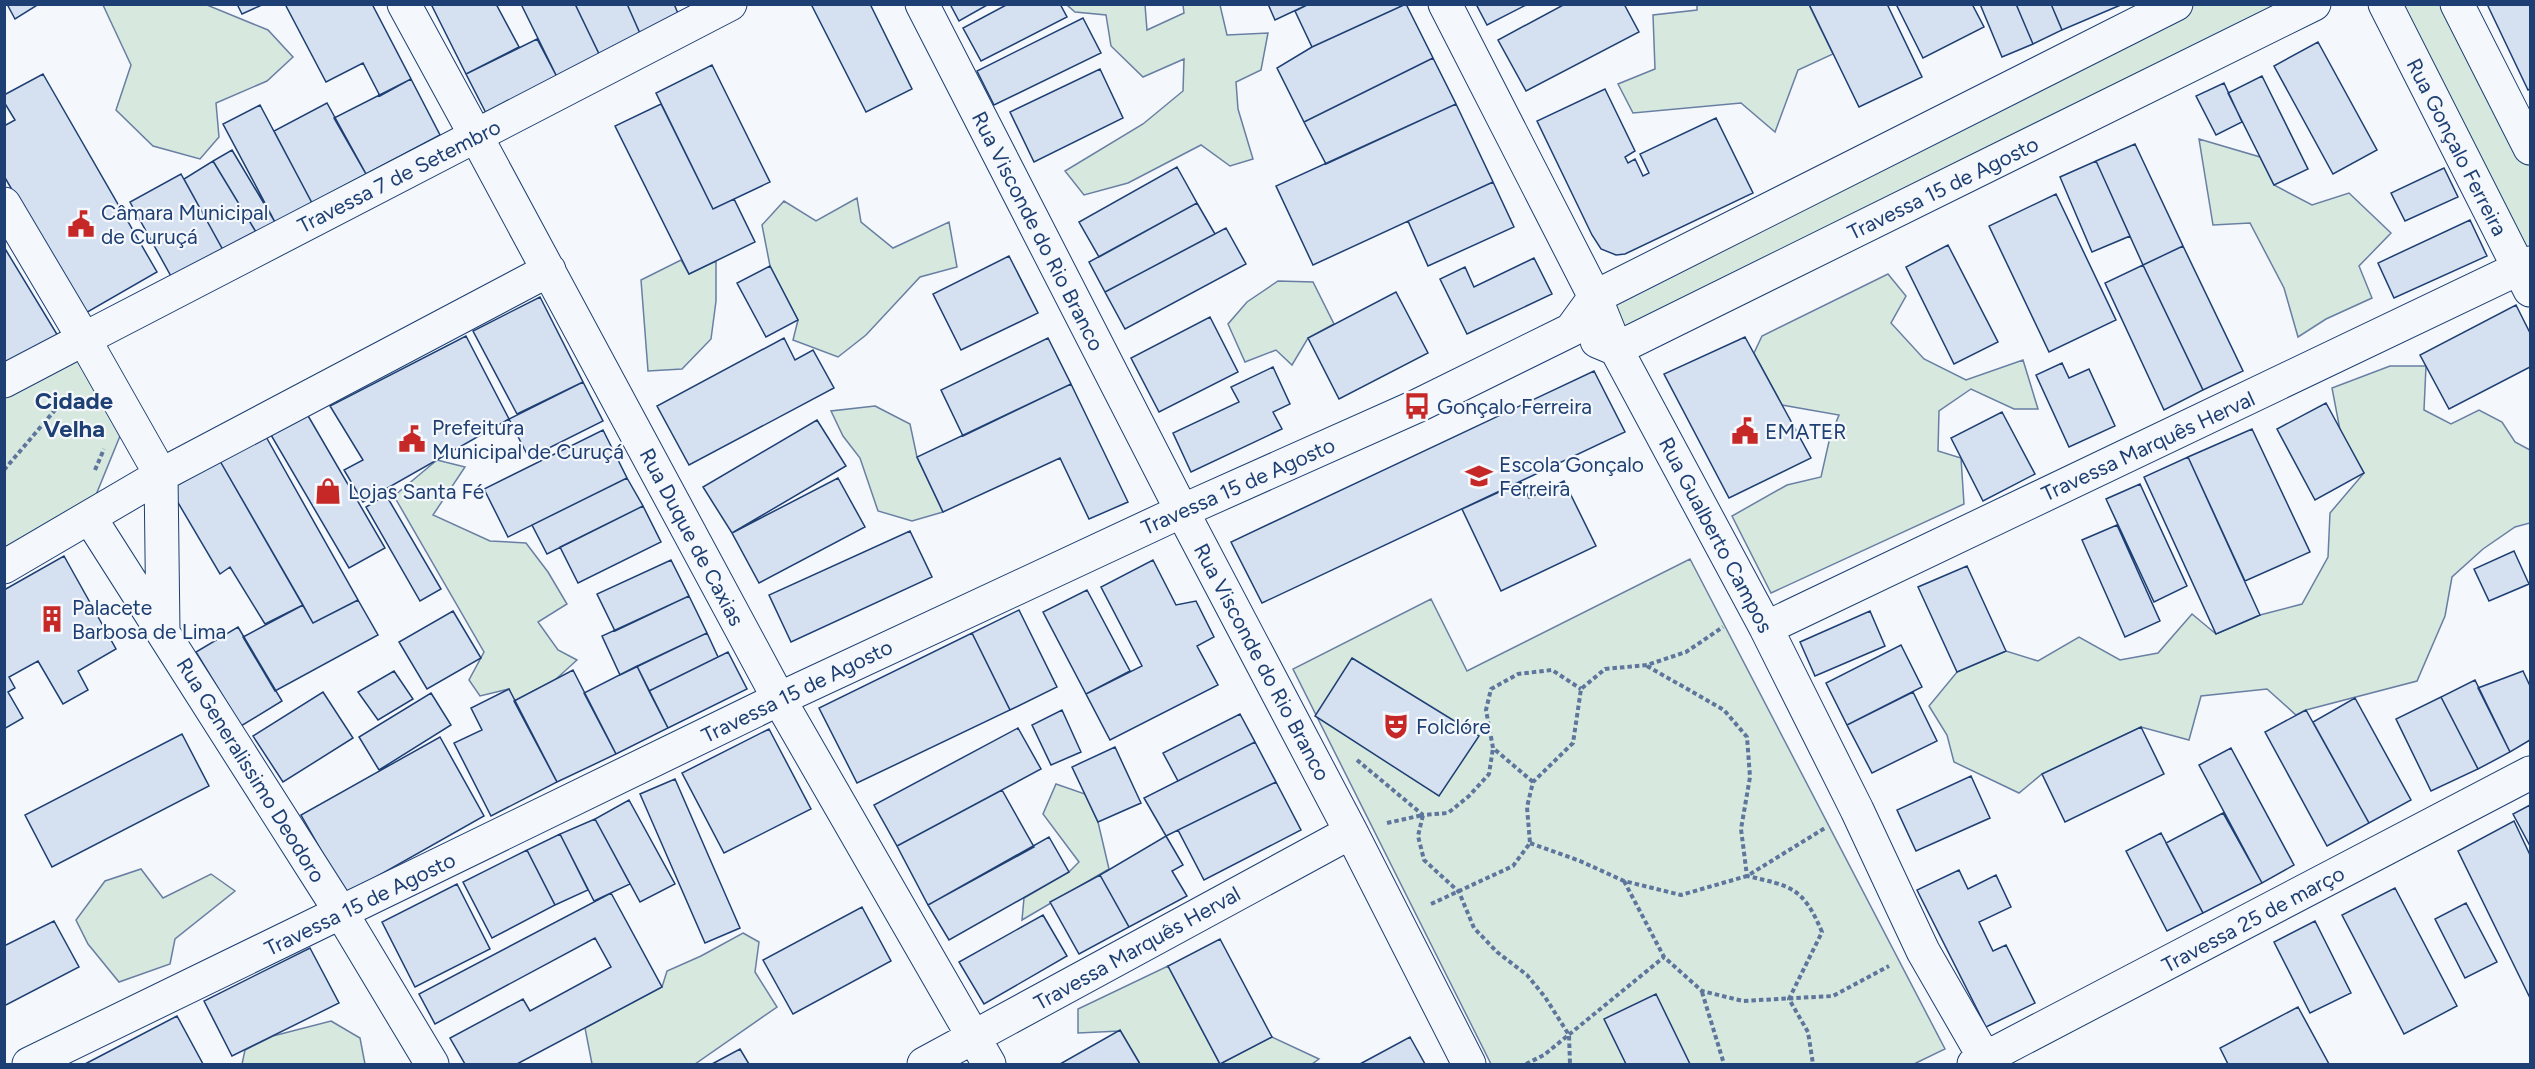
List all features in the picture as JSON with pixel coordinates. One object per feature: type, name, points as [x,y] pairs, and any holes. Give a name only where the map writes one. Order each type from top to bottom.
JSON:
[{"type":"street","name":"Rua Duque de Caxias","points":[[404,4],[779,699],[982,1051]]},
{"type":"street","name":"Travessa 7 de Setembro","points":[[4,381],[730,4]]},
{"type":"street","name":"Rua Visconde do Rio Branco","points":[[922,4],[1182,511],[1351,832],[1469,1065]]},
{"type":"street","name":"Rua Gualberto Campos","points":[[1445,4],[1595,297],[1616,350],[1759,617],[1857,810],[1923,951],[1983,1063]]},
{"type":"street","name":"Travessa 15 de Agosto","points":[[29,1065],[779,699],[1182,511],[1417,405],[1571,330],[1595,297],[2176,4]]},
{"type":"street","name":"Travessa 15 de Agosto","points":[[1616,350],[2314,4]]},
{"type":"street","name":"Rua Gonçalo Ferreira","points":[[2385,4],[2527,274]]},
{"type":"street","points":[[2457,4],[2530,148]]},
{"type":"street","points":[[4,204],[161,475],[163,632]]},
{"type":"street","points":[[4,567],[161,475],[549,270]]},
{"type":"street","name":"Travessa Marquês Herval","points":[[1759,617],[2527,274]]},
{"type":"street","points":[[1571,330],[1616,350]]},
{"type":"street","name":"Rua Generalissimo Deodoro","points":[[90,518],[342,914],[432,1065]]},
{"type":"street","name":"Travessa 25 de março","points":[[1983,1063],[2530,773]]},
{"type":"street","name":"Travessa Marquês Herval","points":[[924,1065],[982,1051],[1351,832]]},
{"type":"path","points":[[4,470],[76,385],[80,396]]},
{"type":"path","points":[[92,478],[104,449],[99,439]]},
{"type":"path","points":[[1396,920],[1512,866],[1530,843],[1527,807],[1533,782],[1573,743],[1581,689],[1605,669],[1647,665],[1686,652],[1759,617]]},
{"type":"path","points":[[1647,665],[1724,710],[1747,737],[1750,777],[1741,829],[1747,876]]},
{"type":"path","points":[[1353,757],[1423,815],[1448,813],[1469,796],[1489,774],[1493,748],[1486,710],[1491,689],[1518,674],[1552,670],[1581,689]]},
{"type":"path","points":[[1493,748],[1533,782]]},
{"type":"path","points":[[1530,843],[1580,861],[1624,881],[1681,895],[1747,876],[1857,810]]},
{"type":"path","points":[[1423,815],[1418,836],[1424,860],[1459,892],[1474,928],[1497,952],[1527,975],[1545,997],[1569,1035],[1570,1065]]},
{"type":"path","points":[[1747,876],[1790,886],[1811,906],[1822,932],[1789,999]]},
{"type":"path","points":[[1624,881],[1664,957],[1702,991],[1743,1001],[1833,996],[1868,975],[1923,951]]},
{"type":"path","points":[[1526,1065],[1544,1055],[1664,957]]},
{"type":"path","points":[[1702,991],[1724,1065]]},
{"type":"path","points":[[1789,999],[1808,1032],[1813,1065]]},
{"type":"shaded area","points":[[103,5],[207,5],[268,30],[293,57],[267,81],[216,103],[219,137],[200,159],[153,146],[116,110],[131,65]]},
{"type":"shaded area","points":[[1067,5],[1145,5],[1147,30],[1184,13],[1183,5],[1220,5],[1227,35],[1268,33],[1261,70],[1236,82],[1238,109],[1253,159],[1230,166],[1201,145],[1128,183],[1084,195],[1065,171],[1143,124],[1183,91],[1184,59],[1143,77],[1111,46],[1106,15],[1075,12]]},
{"type":"shaded area","points":[[1697,5],[1809,5],[1833,54],[1798,70],[1775,132],[1741,103],[1633,113],[1618,84],[1655,69],[1653,15],[1697,10]]},
{"type":"shaded area","points":[[2176,5],[2314,5],[1616,349],[1595,297]]},
{"type":"shaded area","points":[[2385,5],[2457,5],[2530,148],[2530,290]]},
{"type":"shaded area","points":[[2199,139],[2260,157],[2274,185],[2312,205],[2349,193],[2391,233],[2359,266],[2372,298],[2326,319],[2298,337],[2284,288],[2250,223],[2213,225]]},
{"type":"shaded area","points":[[857,198],[861,222],[893,248],[949,222],[957,267],[920,277],[866,335],[838,357],[793,340],[798,320],[770,266],[762,225],[784,201],[816,221]]},
{"type":"shaded area","points":[[681,260],[689,274],[716,261],[716,301],[711,339],[682,369],[648,371],[641,280]]},
{"type":"shaded area","points":[[1888,274],[1906,296],[1891,323],[1924,359],[1966,380],[2023,360],[2038,409],[2014,409],[1971,389],[1939,411],[1938,451],[1961,458],[1964,504],[1771,593],[1732,516],[1787,485],[1821,477],[1830,437],[1839,415],[1782,405],[1754,353],[1762,336]]},
{"type":"shaded area","points":[[1278,281],[1313,282],[1334,324],[1308,338],[1292,365],[1276,350],[1245,362],[1228,324],[1247,302]]},
{"type":"shaded area","points":[[75,354],[120,436],[89,512],[5,560],[5,391]]},
{"type":"shaded area","points":[[2390,366],[2426,366],[2424,410],[2451,424],[2479,410],[2502,422],[2515,442],[2530,450],[2530,523],[2515,527],[2483,549],[2452,577],[2445,616],[2417,681],[2306,710],[2296,715],[2267,689],[2201,696],[2189,740],[2141,727],[2042,774],[2019,793],[1954,762],[1947,735],[1929,706],[1957,672],[2006,651],[2038,661],[2079,637],[2120,660],[2158,653],[2192,614],[2216,634],[2260,615],[2302,604],[2328,557],[2330,513],[2364,473],[2340,430],[2332,388]]},
{"type":"shaded area","points":[[875,406],[910,424],[917,457],[943,512],[912,521],[878,511],[860,458],[843,436],[831,411]]},
{"type":"shaded area","points":[[437,460],[465,467],[433,515],[490,541],[526,543],[548,572],[567,604],[538,622],[558,650],[577,660],[555,680],[514,701],[509,689],[480,696],[469,680],[484,652],[394,496]]},
{"type":"shaded area","points":[[1690,559],[1945,1049],[1914,1064],[1491,1064],[1293,669],[1431,599],[1467,671]]},
{"type":"shaded area","points":[[1056,784],[1085,794],[1098,822],[1109,869],[1022,920],[1024,898],[1069,872],[1079,862],[1043,814]]},
{"type":"shaded area","points":[[141,869],[163,898],[211,874],[235,891],[175,939],[170,964],[119,982],[88,944],[76,920],[105,881]]},
{"type":"shaded area","points":[[743,933],[759,942],[755,972],[777,1007],[695,1064],[592,1064],[585,1028],[662,987],[667,971]]},
{"type":"shaded area","points":[[1168,966],[1220,1064],[1140,1064],[1120,1031],[1078,1033],[1078,1009]]},
{"type":"shaded area","points":[[331,1021],[360,1038],[365,1064],[242,1064],[245,1050],[273,1036]]},
{"type":"shaded area","points":[[1272,1037],[1319,1059],[1312,1064],[1220,1064]]},
{"type":"building","points":[[7,4],[39,4],[15,19]]},
{"type":"building","points":[[237,4],[264,4],[242,14]]},
{"type":"building","points":[[285,4],[372,4],[411,79],[380,96],[363,63],[326,82]]},
{"type":"building","points":[[431,4],[496,4],[519,47],[466,74]]},
{"type":"building","points":[[521,4],[575,4],[601,58],[558,79]]},
{"type":"building","points":[[575,4],[627,4],[642,38],[601,58]]},
{"type":"building","points":[[627,4],[674,4],[680,18],[642,38]]},
{"type":"building","points":[[811,4],[870,4],[912,89],[866,112]]},
{"type":"building","points":[[950,4],[989,4],[959,21]]},
{"type":"building","points":[[1008,4],[1060,4],[1067,17],[981,61],[963,28]]},
{"type":"building","points":[[1268,4],[1309,4],[1275,20]]},
{"type":"building","points":[[1309,4],[1406,4],[1312,47],[1295,11]]},
{"type":"building","points":[[1406,4],[1433,58],[1304,122],[1277,68],[1312,47]]},
{"type":"building","points":[[1476,4],[1528,4],[1487,25]]},
{"type":"building","points":[[1565,4],[1624,4],[1639,32],[1526,91],[1498,40]]},
{"type":"building","points":[[1809,4],[1887,4],[1922,77],[1859,107]]},
{"type":"building","points":[[1896,4],[1972,4],[1984,27],[1923,58]]},
{"type":"building","points":[[1980,4],[2016,4],[2033,44],[2002,57]]},
{"type":"building","points":[[2016,4],[2051,4],[2062,30],[2033,44]]},
{"type":"building","points":[[2051,4],[2123,4],[2062,30]]},
{"type":"building","points":[[2487,4],[2530,4],[2530,89],[2528,90]]},
{"type":"building","points":[[1083,18],[1101,53],[994,105],[977,71]]},
{"type":"building","points":[[537,39],[558,79],[487,115],[466,74]]},
{"type":"building","points":[[2318,42],[2377,150],[2333,174],[2274,66]]},
{"type":"building","points":[[1433,58],[1456,104],[1326,164],[1304,122]]},
{"type":"building","points":[[712,65],[770,182],[713,209],[656,93]]},
{"type":"building","points":[[1100,69],[1123,118],[1034,162],[1010,112]]},
{"type":"building","name":"Câmara Municipal de Curuçá","points":[[43,74],[157,272],[84,314],[4,176],[4,126],[15,120],[4,102],[4,95]]},
{"type":"building","points":[[2262,76],[2308,169],[2274,185],[2228,93]]},
{"type":"building","points":[[411,79],[440,135],[366,174],[334,118]]},
{"type":"building","points":[[2224,83],[2242,122],[2216,135],[2196,96]]},
{"type":"building","points":[[1605,89],[1635,151],[1625,157],[1628,163],[1635,159],[1643,176],[1649,173],[1640,154],[1716,118],[1753,193],[1625,254],[1616,255],[1601,249],[1537,121]]},
{"type":"building","points":[[327,103],[366,174],[312,203],[274,131]]},
{"type":"building","points":[[661,104],[713,209],[734,199],[755,242],[689,274],[615,126]]},
{"type":"building","points":[[1456,104],[1493,182],[1313,265],[1276,186]]},
{"type":"building","points":[[260,105],[312,203],[275,222],[223,124]]},
{"type":"building","points":[[2135,144],[2183,246],[2143,265],[2096,161]]},
{"type":"building","points":[[232,150],[275,222],[256,232],[213,161]]},
{"type":"building","points":[[213,161],[256,232],[223,250],[184,179]]},
{"type":"building","points":[[2096,161],[2130,236],[2092,252],[2060,177]]},
{"type":"building","points":[[1177,167],[1197,203],[1099,257],[1079,222]]},
{"type":"building","points":[[2444,168],[2458,197],[2405,221],[2391,193]]},
{"type":"building","points":[[181,174],[223,250],[172,278],[130,202]]},
{"type":"building","points":[[1493,182],[1514,227],[1428,266],[1408,221]]},
{"type":"building","points":[[2056,194],[2116,320],[2049,352],[1989,226]]},
{"type":"building","points":[[1197,203],[1215,234],[1105,292],[1089,262]]},
{"type":"building","points":[[2470,220],[2487,256],[2394,298],[2378,263]]},
{"type":"building","points":[[1226,228],[1246,264],[1125,329],[1105,292]]},
{"type":"building","points":[[1948,245],[1998,342],[1954,364],[1906,267]]},
{"type":"building","points":[[2183,246],[2243,371],[2203,390],[2143,265]]},
{"type":"building","points":[[4,247],[58,336],[4,364]]},
{"type":"building","points":[[1009,256],[1038,313],[961,350],[933,294]]},
{"type":"building","points":[[1534,258],[1552,294],[1467,334],[1440,279],[1465,267],[1474,287]]},
{"type":"building","points":[[2143,265],[2203,390],[2164,410],[2105,283]]},
{"type":"building","points":[[770,266],[798,320],[766,337],[737,283]]},
{"type":"building","points":[[1396,292],[1428,353],[1339,399],[1308,338]]},
{"type":"building","points":[[540,297],[583,382],[517,414],[473,331]]},
{"type":"building","points":[[2516,305],[2530,333],[2530,367],[2449,409],[2420,355]]},
{"type":"building","points":[[1210,317],[1238,372],[1159,412],[1131,358]]},
{"type":"building","name":"Prefeitura Municipal de Curuçá","points":[[466,336],[509,419],[363,502],[344,470],[363,460],[330,406]]},
{"type":"building","name":"EMATER","points":[[1745,337],[1811,458],[1729,498],[1664,374]]},
{"type":"building","points":[[784,338],[795,360],[813,350],[834,388],[689,465],[657,406]]},
{"type":"building","points":[[1048,338],[1071,384],[963,436],[941,390]]},
{"type":"building","points":[[2062,363],[2069,378],[2089,369],[2115,426],[2069,447],[2036,375]]},
{"type":"building","points":[[1273,367],[1290,404],[1273,412],[1282,429],[1191,472],[1173,433],[1239,402],[1231,387]]},
{"type":"building","points":[[1594,371],[1625,432],[1262,603],[1231,542]]},
{"type":"building","points":[[583,382],[603,421],[529,458],[509,419]]},
{"type":"building","points":[[1071,384],[1128,502],[1089,519],[1060,458],[943,512],[917,457]]},
{"type":"building","points":[[2326,403],[2364,473],[2315,500],[2277,429]]},
{"type":"building","points":[[2002,412],[2035,474],[1983,501],[1951,438]]},
{"type":"building","name":"Lojas Santa Fé","points":[[307,414],[385,548],[349,568],[271,435]]},
{"type":"building","points":[[817,420],[846,466],[732,533],[703,487]]},
{"type":"building","points":[[2252,429],[2310,552],[2245,581],[2188,457]]},
{"type":"building","points":[[603,430],[627,478],[508,537],[484,489]]},
{"type":"building","points":[[265,435],[358,600],[313,623],[220,461]]},
{"type":"building","points":[[2188,457],[2260,615],[2216,634],[2144,477]]},
{"type":"building","points":[[220,461],[303,605],[265,624],[230,567],[220,574],[170,489]]},
{"type":"building","points":[[627,478],[643,506],[547,554],[532,525]]},
{"type":"building","points":[[838,478],[865,527],[759,583],[732,533]]},
{"type":"building","points":[[1564,481],[1596,546],[1501,591],[1462,509],[1521,482],[1529,498]]},
{"type":"building","points":[[2140,484],[2187,586],[2154,602],[2106,499]]},
{"type":"building","points":[[386,495],[441,589],[420,601],[366,507]]},
{"type":"building","points":[[643,506],[661,542],[578,583],[560,547]]},
{"type":"building","points":[[2117,525],[2160,621],[2125,637],[2082,540]]},
{"type":"building","points":[[910,531],[932,577],[791,642],[769,595]]},
{"type":"building","points":[[2514,551],[2529,584],[2489,601],[2474,569]]},
{"type":"building","name":"Palacete Barbosa de Lima","points":[[64,556],[116,649],[78,671],[88,690],[63,704],[38,661],[9,677],[15,688],[8,692],[23,718],[4,729],[4,590]]},
{"type":"building","points":[[671,560],[689,596],[615,631],[597,594]]},
{"type":"building","points":[[1153,560],[1176,605],[1196,601],[1214,637],[1197,646],[1218,685],[1110,740],[1086,694],[1142,666],[1101,587]]},
{"type":"building","points":[[1967,566],[2006,651],[1957,672],[1918,587]]},
{"type":"building","points":[[1087,590],[1130,671],[1086,694],[1043,612]]},
{"type":"building","points":[[689,596],[707,633],[620,675],[602,636]]},
{"type":"building","points":[[358,600],[378,635],[275,691],[243,637],[303,605],[313,623]]},
{"type":"building","points":[[1019,610],[1057,687],[1010,710],[972,633]]},
{"type":"building","points":[[453,611],[481,658],[427,689],[399,642]]},
{"type":"building","points":[[1870,611],[1885,646],[1815,676],[1800,642]]},
{"type":"building","points":[[238,627],[282,701],[241,726],[196,652]]},
{"type":"building","points":[[707,633],[718,657],[649,691],[637,666]]},
{"type":"building","points":[[972,633],[1010,710],[857,783],[819,708]]},
{"type":"building","points":[[1901,645],[1922,687],[1847,725],[1826,683]]},
{"type":"building","points":[[728,652],[747,689],[668,728],[649,691]]},
{"type":"building","name":"Folclóre","points":[[1352,658],[1479,736],[1439,796],[1315,716]]},
{"type":"building","points":[[637,666],[668,728],[616,754],[584,693]]},
{"type":"building","points":[[573,670],[616,754],[557,782],[514,701]]},
{"type":"building","points":[[394,671],[413,699],[378,720],[358,692]]},
{"type":"building","points":[[2523,671],[2530,686],[2530,740],[2510,752],[2478,688]]},
{"type":"building","points":[[2475,680],[2510,752],[2478,769],[2441,697]]},
{"type":"building","points":[[509,689],[557,782],[491,816],[454,743],[482,730],[471,708]]},
{"type":"building","points":[[323,692],[353,738],[283,782],[253,736]]},
{"type":"building","points":[[1913,692],[1937,741],[1872,773],[1847,725]]},
{"type":"building","points":[[431,693],[451,725],[379,770],[359,737]]},
{"type":"building","points":[[2441,697],[2478,769],[2431,791],[2396,719]]},
{"type":"building","points":[[2355,698],[2411,800],[2369,823],[2313,722]]},
{"type":"building","points":[[1062,710],[1081,752],[1051,765],[1032,725]]},
{"type":"building","points":[[2306,710],[2369,823],[2327,846],[2265,732]]},
{"type":"building","points":[[1240,714],[1255,742],[1178,781],[1163,753]]},
{"type":"building","points":[[2141,727],[2164,774],[2065,822],[2042,774]]},
{"type":"building","points":[[1018,728],[1041,769],[897,846],[874,805]]},
{"type":"building","points":[[769,729],[811,809],[724,853],[682,773]]},
{"type":"building","points":[[182,734],[209,786],[52,867],[25,815]]},
{"type":"building","points":[[440,737],[484,816],[346,894],[301,815]]},
{"type":"building","points":[[1255,742],[1276,782],[1166,836],[1144,798]]},
{"type":"building","points":[[1115,747],[1141,803],[1098,822],[1072,767]]},
{"type":"building","points":[[2231,748],[2294,865],[2262,883],[2199,765]]},
{"type":"building","points":[[1971,776],[1990,818],[1916,851],[1897,810]]},
{"type":"building","points":[[675,779],[740,928],[705,943],[640,794]]},
{"type":"building","points":[[1276,782],[1301,830],[1204,880],[1178,830]]},
{"type":"building","points":[[1002,790],[1034,847],[928,905],[897,846]]},
{"type":"building","points":[[629,800],[675,884],[640,902],[595,819]]},
{"type":"building","points":[[2530,805],[2530,846],[2513,814]]},
{"type":"building","points":[[2223,813],[2262,883],[2203,913],[2166,843]]},
{"type":"building","points":[[595,819],[630,884],[594,901],[560,834]]},
{"type":"building","points":[[2514,821],[2530,855],[2530,998],[2458,851]]},
{"type":"building","points":[[2161,833],[2203,913],[2167,931],[2126,851]]},
{"type":"building","points":[[560,834],[588,890],[555,905],[527,850]]},
{"type":"building","points":[[1166,836],[1183,865],[1172,871],[1187,896],[1129,927],[1100,875]]},
{"type":"building","points":[[1049,837],[1069,872],[949,940],[928,905]]},
{"type":"building","points":[[527,850],[555,905],[492,938],[463,882]]},
{"type":"building","points":[[1959,870],[1968,889],[1996,875],[2011,907],[1979,922],[1993,951],[2006,945],[2035,1003],[1986,1027],[1917,890]]},
{"type":"building","points":[[1100,875],[1129,927],[1079,954],[1050,902]]},
{"type":"building","points":[[457,884],[490,949],[415,987],[382,922]]},
{"type":"building","points":[[2395,888],[2457,1006],[2404,1034],[2342,915]]},
{"type":"building","points":[[611,893],[662,987],[517,1064],[465,1064],[450,1038],[523,999],[530,1011],[611,967],[595,938],[435,1024],[419,994]]},
{"type":"building","points":[[2466,903],[2497,962],[2465,978],[2435,919]]},
{"type":"building","points":[[862,907],[891,961],[793,1014],[763,960]]},
{"type":"building","points":[[1043,915],[1067,956],[984,1004],[959,962]]},
{"type":"building","points":[[54,921],[79,967],[4,1006],[4,946]]},
{"type":"building","points":[[2315,921],[2351,993],[2310,1013],[2274,942]]},
{"type":"building","points":[[1220,939],[1272,1037],[1220,1064],[1168,966]]},
{"type":"building","points":[[310,948],[339,1003],[232,1056],[204,1001]]},
{"type":"building","points":[[1656,994],[1690,1064],[1626,1064],[1604,1019]]},
{"type":"building","points":[[2298,1007],[2329,1064],[2228,1064],[2220,1048]]},
{"type":"building","points":[[177,1016],[203,1064],[85,1064]]},
{"type":"building","points":[[1120,1030],[1140,1064],[1060,1064]]},
{"type":"building","points":[[1410,1037],[1425,1064],[1360,1064]]},
{"type":"building","points":[[740,1049],[749,1064],[712,1064]]},
{"type":"place","name":"Câmara Municipal de Curuçá","points":[[81,224]]},
{"type":"place","name":"Gonçalo Ferreira","points":[[1417,406]]},
{"type":"place","name":"EMATER","points":[[1745,431]]},
{"type":"place","name":"Prefeitura Municipal de Curuçá","points":[[412,439]]},
{"type":"place","name":"Escola Gonçalo Ferreira","points":[[1479,476]]},
{"type":"place","name":"Lojas Santa Fé","points":[[328,491]]},
{"type":"place","name":"Palacete Barbosa de Lima","points":[[52,619]]},
{"type":"place","name":"Folclóre","points":[[1396,726]]},
{"type":"district","name":"Cidade Velha","points":[[74,414]]}]
